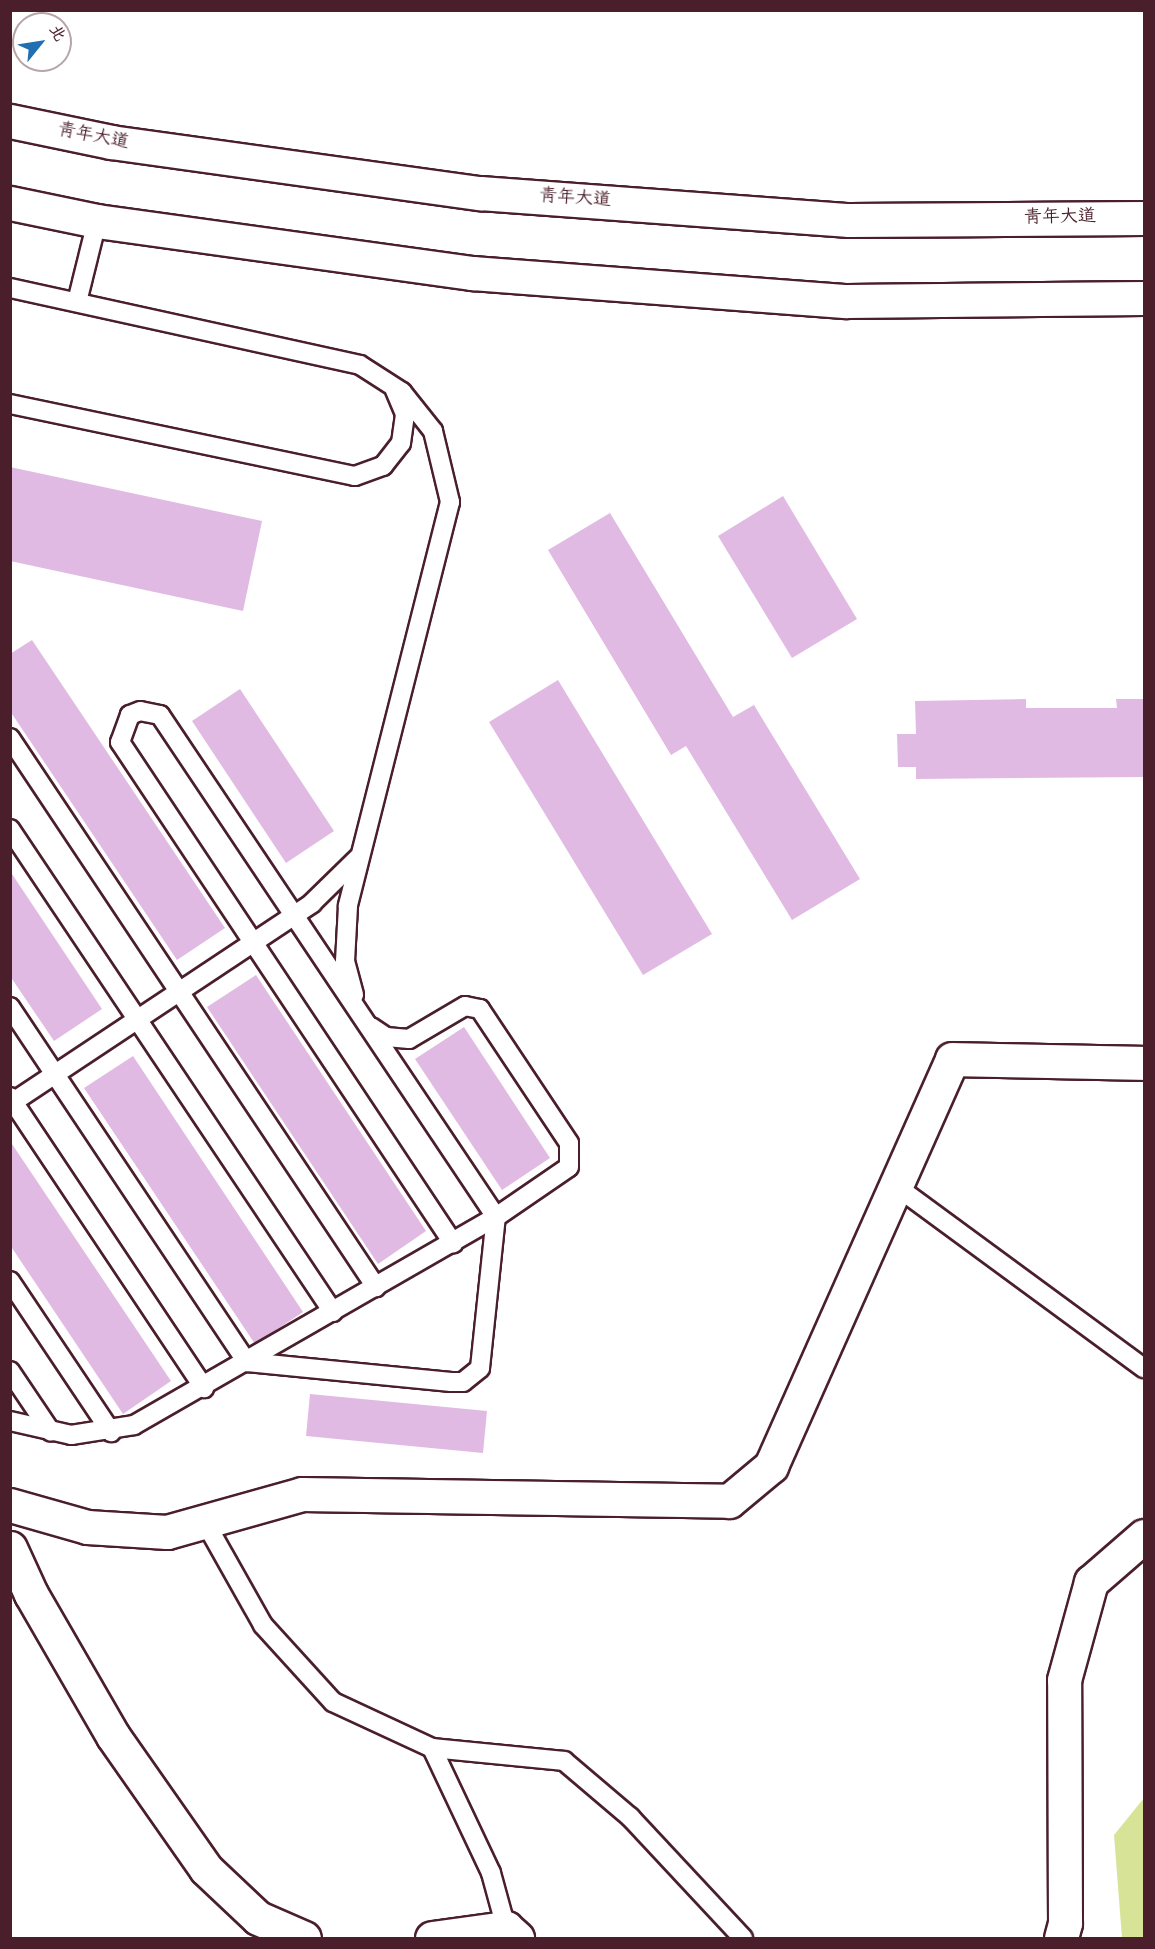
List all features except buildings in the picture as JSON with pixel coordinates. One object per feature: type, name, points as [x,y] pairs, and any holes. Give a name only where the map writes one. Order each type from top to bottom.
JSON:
[{"type":"main road","name":"青年大道","points":[[10,121],[111,142],[480,193],[849,220],[1144,218]]},
{"type":"main road","points":[[10,203],[97,221],[472,273],[847,301],[1144,298]]},
{"type":"main road","points":[[10,1505],[87,1527],[167,1532],[302,1494],[729,1501],[771,1466],[952,1059],[1144,1063]]},
{"type":"main road","points":[[1060,1938],[1065,1923],[1064,1680],[1091,1582],[1144,1536]]},
{"type":"main road","points":[[10,1548],[31,1594],[113,1736],[207,1869],[258,1918],[304,1938]]},
{"type":"main road","points":[[432,1938],[511,1933]]},
{"type":"lane","points":[[77,302],[97,221]]},
{"type":"lane","points":[[10,288],[336,358],[382,377],[433,431],[450,502],[361,855],[344,934],[349,982],[365,1022],[386,1037],[409,1039],[465,1006],[480,1009],[573,1151],[570,1167],[496,1217],[204,1388],[111,1432],[51,1432],[10,1421]]},
{"type":"lane","points":[[10,404],[355,476],[393,456],[405,429],[400,400],[382,377]]},
{"type":"lane","points":[[247,1362],[451,1382],[473,1376],[483,1358],[496,1217],[166,723],[150,711],[130,715],[120,742],[453,1243]]},
{"type":"lane","points":[[10,738],[376,1287]]},
{"type":"lane","points":[[10,829],[333,1312]]},
{"type":"lane","points":[[204,1388],[12,1101],[294,915],[361,855]]},
{"type":"lane","points":[[10,1007],[247,1362]]},
{"type":"lane","points":[[896,1185],[1144,1368]]},
{"type":"lane","points":[[10,1281],[111,1432]]},
{"type":"lane","points":[[10,1371],[51,1432]]},
{"type":"lane","points":[[205,1522],[263,1625],[333,1702],[432,1748],[564,1761],[630,1816],[742,1938]]},
{"type":"lane","points":[[432,1748],[490,1873],[511,1933]]},
{"type":"green space","points":[[1144,1798],[1144,1938],[1122,1938],[1114,1835]]}]
